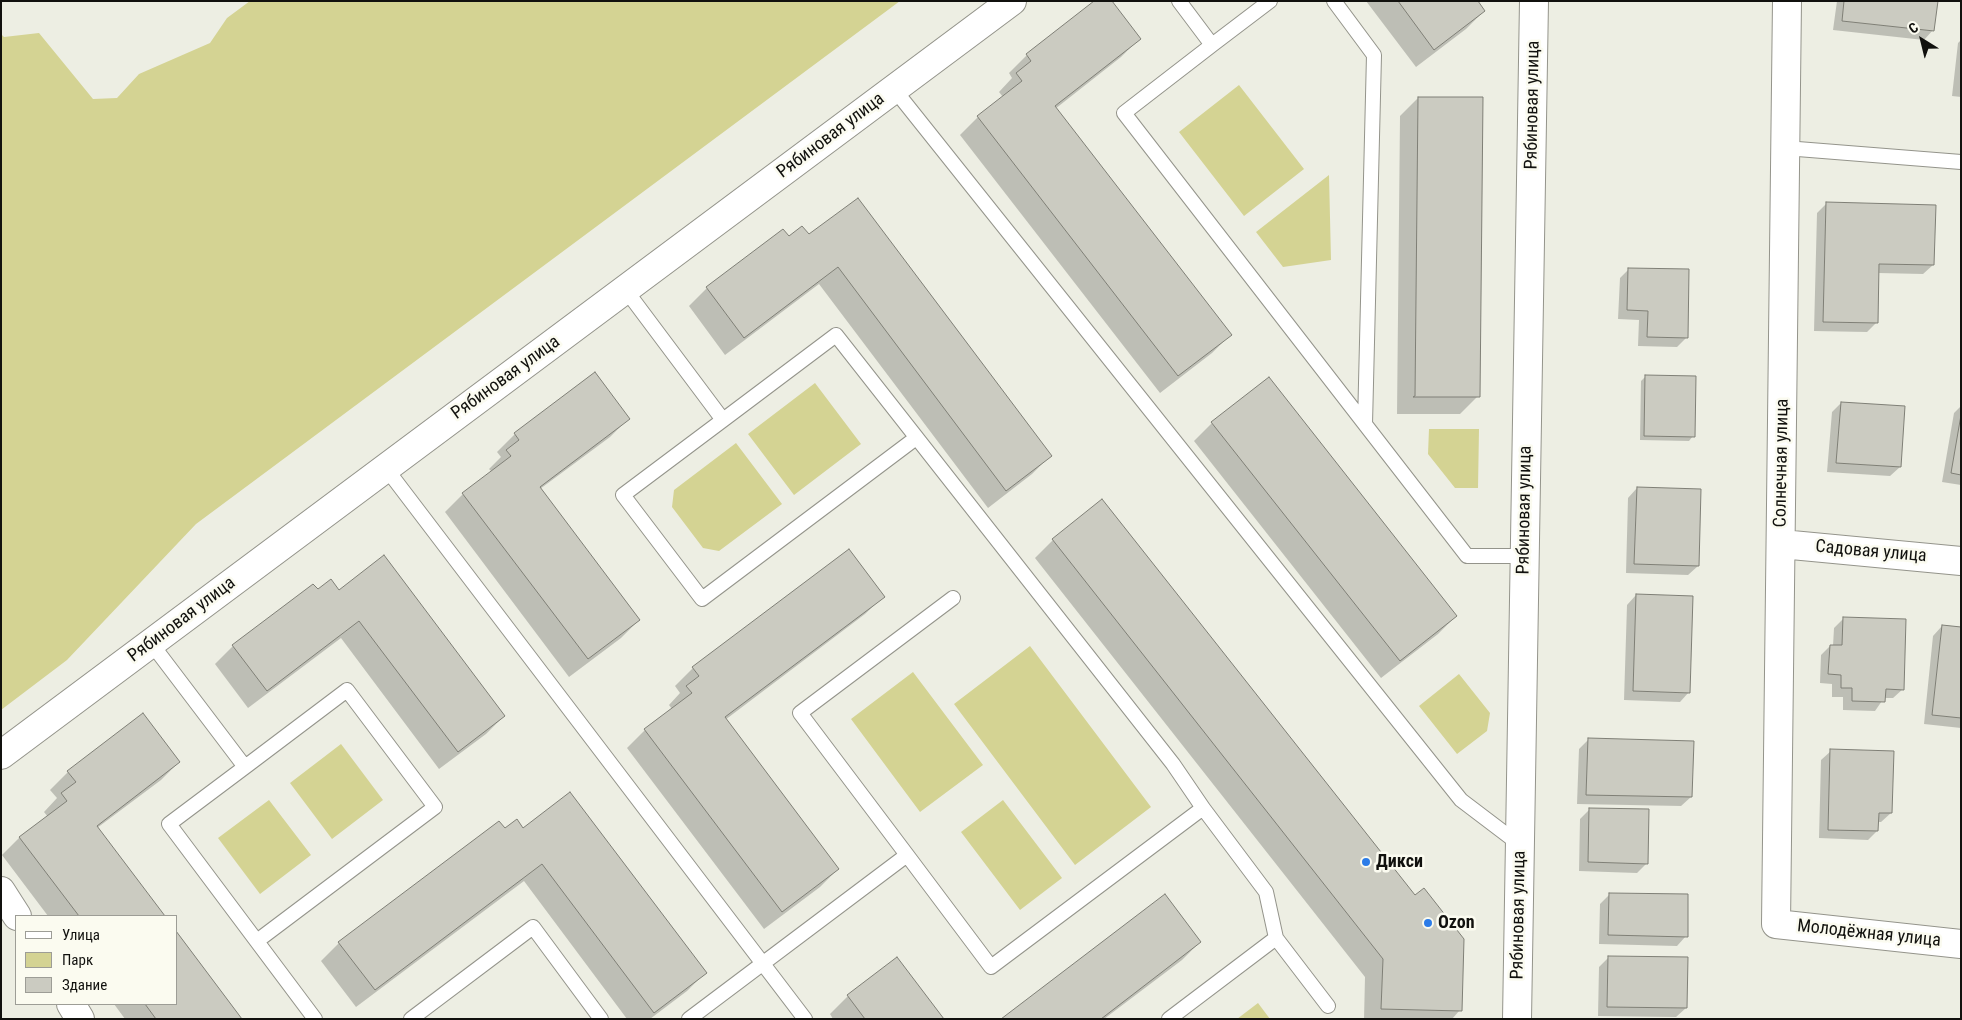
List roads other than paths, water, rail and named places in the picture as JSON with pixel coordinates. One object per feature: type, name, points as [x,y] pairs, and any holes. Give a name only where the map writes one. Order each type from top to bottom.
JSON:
[{"type":"street","name":"Рябиновая улица","points":[[1,755],[1012,1]]},
{"type":"street","name":"Рябиновая улица","points":[[1517,1019],[1534,1]]},
{"type":"street","name":"Солнечная улица","points":[[1776,924],[1787,1]]},
{"type":"street","name":"Садовая улица","points":[[1781,544],[1961,561]]},
{"type":"street","points":[[1,891],[16,915]]},
{"type":"street","name":"Молодёжная улица","points":[[1776,924],[1961,944]]},
{"type":"street","points":[[72,1005],[80,1019]]},
{"type":"lane","points":[[1179,1],[1212,44]]},
{"type":"lane","points":[[1270,1],[1124,112],[1467,556],[1525,556]]},
{"type":"lane","points":[[1334,1],[1374,55],[1365,424]]},
{"type":"lane","points":[[894,89],[1461,800],[1520,844]]},
{"type":"lane","points":[[1785,148],[1961,162]]},
{"type":"lane","points":[[625,289],[724,420]]},
{"type":"lane","points":[[916,438],[702,599],[623,495],[836,335],[1173,764],[1203,808],[1266,892],[1276,938],[1328,1006]]},
{"type":"lane","points":[[385,467],[805,1019]]},
{"type":"lane","points":[[953,598],[800,713],[991,967],[1203,808]]},
{"type":"lane","points":[[151,643],[245,767]]},
{"type":"lane","points":[[257,941],[435,807],[347,690],[169,824],[315,1019]]},
{"type":"lane","points":[[689,1019],[907,855]]},
{"type":"lane","points":[[411,1019],[533,927],[602,1019]]},
{"type":"lane","points":[[1169,1019],[1276,938]]},
{"type":"place","name":"Дикси","points":[[1366,862]]},
{"type":"place","name":"Ozon","points":[[1428,923]]}]
